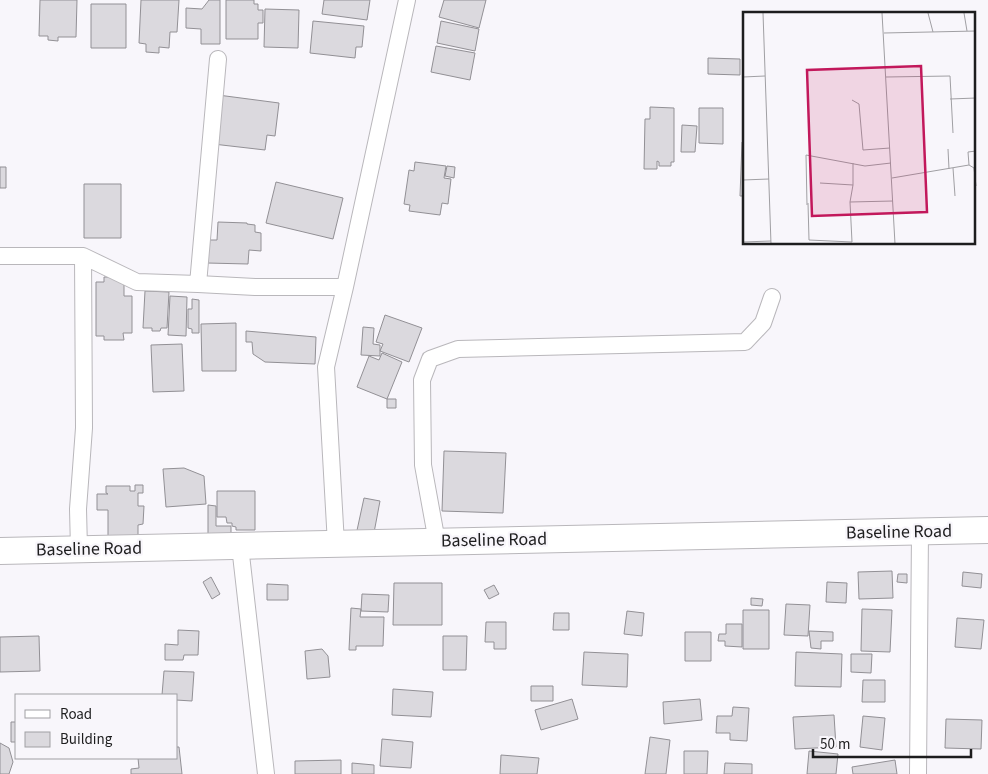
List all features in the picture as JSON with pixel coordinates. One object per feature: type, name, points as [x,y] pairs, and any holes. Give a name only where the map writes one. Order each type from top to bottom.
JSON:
[{"type":"main road","name":"Baseline Road","points":[[0,551],[988,530]]},
{"type":"street","points":[[336,544],[326,367],[407,0]]},
{"type":"street","points":[[198,284],[218,59]]},
{"type":"street","points":[[0,256],[83,256],[137,282],[255,287],[345,287]]},
{"type":"street","points":[[79,549],[78,509],[84,428],[83,256]]},
{"type":"street","points":[[437,542],[422,465],[422,380],[430,359],[458,349],[745,342],[763,323],[772,297]]},
{"type":"street","points":[[918,774],[920,531]]},
{"type":"street","points":[[240,546],[266,774]]},
{"type":"building","points":[[40,0],[77,0],[76,37],[58,37],[58,41],[48,40],[48,36],[39,36]]},
{"type":"building","points":[[141,0],[179,0],[177,32],[170,32],[169,48],[159,47],[159,53],[146,52],[146,44],[139,43]]},
{"type":"building","points":[[209,0],[220,0],[220,44],[201,44],[201,29],[186,28],[186,8],[202,9]]},
{"type":"building","points":[[226,0],[254,0],[254,4],[258,4],[258,10],[263,10],[263,23],[258,23],[258,39],[226,39]]},
{"type":"building","points":[[324,0],[370,0],[367,20],[322,14]]},
{"type":"building","points":[[444,0],[486,0],[479,28],[439,17]]},
{"type":"building","points":[[91,4],[126,4],[126,48],[91,48]]},
{"type":"building","points":[[265,9],[299,10],[298,48],[264,47]]},
{"type":"building","points":[[313,21],[364,26],[362,47],[356,47],[355,58],[310,53]]},
{"type":"building","points":[[441,21],[479,29],[475,51],[437,43]]},
{"type":"building","points":[[436,46],[475,53],[470,80],[431,72]]},
{"type":"building","points":[[708,58],[740,59],[740,75],[708,74]]},
{"type":"building","points":[[218,95],[279,103],[275,136],[267,135],[265,150],[213,144]]},
{"type":"building","points":[[650,107],[674,108],[674,162],[671,162],[671,166],[659,166],[657,161],[657,169],[644,169],[645,119],[650,119]]},
{"type":"building","points":[[699,108],[723,108],[723,144],[699,143]]},
{"type":"building","points":[[682,125],[697,126],[695,152],[681,152]]},
{"type":"building","points":[[742,142],[743,142],[743,196],[740,196]]},
{"type":"building","points":[[415,162],[446,166],[444,178],[451,179],[448,204],[442,203],[440,215],[409,211],[410,205],[404,204],[409,170],[414,171]]},
{"type":"building","points":[[447,166],[455,167],[454,178],[445,176]]},
{"type":"building","points":[[0,167],[6,167],[6,188],[0,188]]},
{"type":"building","points":[[276,182],[343,198],[333,239],[266,223]]},
{"type":"building","points":[[84,184],[121,184],[121,238],[84,238]]},
{"type":"building","points":[[218,222],[255,225],[255,232],[261,233],[261,251],[249,250],[248,264],[207,263],[207,240],[217,240]]},
{"type":"building","points":[[104,277],[124,277],[124,296],[132,296],[132,333],[123,333],[124,340],[104,340],[104,336],[96,336],[96,282],[104,282]]},
{"type":"building","points":[[145,291],[169,292],[167,328],[161,328],[160,331],[152,331],[152,328],[143,328]]},
{"type":"building","points":[[170,296],[187,297],[186,336],[168,335]]},
{"type":"building","points":[[192,299],[199,300],[199,333],[192,333],[192,329],[188,328],[188,309],[192,309]]},
{"type":"building","points":[[385,315],[422,328],[409,362],[380,351],[383,344],[376,342]]},
{"type":"building","points":[[236,323],[236,371],[202,371],[201,324]]},
{"type":"building","points":[[363,327],[374,328],[373,344],[380,345],[380,356],[361,355]]},
{"type":"building","points":[[246,331],[316,337],[315,364],[265,362],[253,354],[252,342],[246,342]]},
{"type":"building","points":[[182,344],[184,391],[153,392],[151,345]]},
{"type":"building","points":[[382,353],[402,362],[387,399],[357,387],[369,356],[379,360]]},
{"type":"building","points":[[387,399],[396,399],[396,408],[387,408]]},
{"type":"building","points":[[444,451],[506,453],[503,513],[442,511]]},
{"type":"building","points":[[184,468],[204,476],[206,504],[166,507],[163,469]]},
{"type":"building","points":[[135,485],[143,485],[143,493],[138,493],[138,506],[144,506],[143,524],[138,525],[138,537],[108,537],[108,510],[97,510],[97,494],[108,494],[106,493],[106,486],[130,486],[130,491],[135,491]]},
{"type":"building","points":[[217,491],[255,491],[255,530],[236,530],[232,523],[227,523],[226,517],[217,517]]},
{"type":"building","points":[[364,498],[380,501],[373,538],[356,535]]},
{"type":"building","points":[[208,505],[216,506],[216,526],[231,526],[231,536],[208,535]]},
{"type":"building","points":[[892,571],[893,598],[859,599],[858,572]]},
{"type":"building","points":[[963,572],[982,574],[981,588],[962,586]]},
{"type":"building","points":[[898,574],[907,574],[907,583],[897,582]]},
{"type":"building","points":[[211,577],[220,594],[212,599],[203,582]]},
{"type":"building","points":[[827,582],[847,583],[846,603],[826,602]]},
{"type":"building","points":[[394,583],[442,583],[442,625],[393,625]]},
{"type":"building","points":[[267,584],[288,585],[288,600],[267,600]]},
{"type":"building","points":[[494,585],[499,594],[489,599],[484,590]]},
{"type":"building","points":[[362,594],[389,595],[388,612],[361,611]]},
{"type":"building","points":[[751,598],[763,599],[762,606],[751,605]]},
{"type":"building","points":[[786,604],[810,605],[808,636],[784,635]]},
{"type":"building","points":[[351,608],[361,609],[360,617],[384,617],[383,646],[356,646],[356,650],[349,650]]},
{"type":"building","points":[[862,609],[892,610],[890,652],[861,651]]},
{"type":"building","points":[[743,610],[769,610],[769,649],[743,649]]},
{"type":"building","points":[[627,611],[644,613],[642,636],[624,634]]},
{"type":"building","points":[[554,613],[569,613],[569,630],[553,630]]},
{"type":"building","points":[[957,618],[984,620],[981,649],[955,647]]},
{"type":"building","points":[[486,622],[506,622],[506,649],[494,649],[494,642],[485,642]]},
{"type":"building","points":[[726,624],[742,624],[742,647],[725,646],[725,641],[718,641],[719,634],[726,634]]},
{"type":"building","points":[[178,630],[199,631],[198,655],[184,655],[183,660],[165,660],[165,644],[178,645]]},
{"type":"building","points":[[809,631],[833,632],[833,641],[821,641],[821,649],[811,648]]},
{"type":"building","points":[[685,632],[711,632],[711,661],[685,661]]},
{"type":"building","points":[[39,636],[40,671],[0,672],[0,637]]},
{"type":"building","points":[[443,636],[467,636],[466,670],[443,670]]},
{"type":"building","points":[[322,649],[328,656],[330,677],[307,679],[305,651]]},
{"type":"building","points":[[584,652],[628,654],[627,687],[582,685]]},
{"type":"building","points":[[796,652],[842,654],[841,687],[795,686]]},
{"type":"building","points":[[851,654],[872,654],[871,673],[851,672]]},
{"type":"building","points":[[164,671],[194,672],[192,701],[178,700],[178,694],[162,694]]},
{"type":"building","points":[[863,680],[885,680],[885,702],[862,702]]},
{"type":"building","points":[[531,686],[553,686],[553,701],[531,701]]},
{"type":"building","points":[[393,689],[433,692],[431,717],[392,715]]},
{"type":"building","points":[[572,699],[578,719],[541,730],[535,710]]},
{"type":"building","points":[[700,699],[702,720],[664,724],[663,702]]},
{"type":"building","points":[[733,707],[749,708],[747,741],[730,740],[730,733],[716,733],[717,716],[732,716]]},
{"type":"building","points":[[834,715],[836,747],[795,749],[793,717]]},
{"type":"building","points":[[863,716],[885,718],[882,750],[860,747]]},
{"type":"building","points":[[946,719],[982,720],[981,749],[945,748]]},
{"type":"building","points":[[11,722],[15,722],[15,742],[11,742]]},
{"type":"building","points":[[650,737],[670,740],[666,774],[645,774]]},
{"type":"building","points":[[382,739],[413,742],[411,768],[380,766]]},
{"type":"building","points":[[0,743],[9,748],[13,762],[9,774],[0,774]]},
{"type":"building","points":[[179,747],[182,774],[131,774],[131,769],[139,768],[138,759],[178,759]]},
{"type":"building","points":[[684,751],[708,751],[707,774],[684,774]]},
{"type":"building","points":[[809,751],[838,754],[836,774],[807,774]]},
{"type":"building","points":[[501,755],[539,758],[537,774],[500,774]]},
{"type":"building","points":[[341,760],[341,774],[295,774],[295,761]]},
{"type":"building","points":[[895,760],[897,774],[853,774],[852,767]]},
{"type":"building","points":[[352,763],[374,765],[374,774],[352,774]]},
{"type":"building","points":[[725,763],[752,764],[752,774],[724,774]]}]
